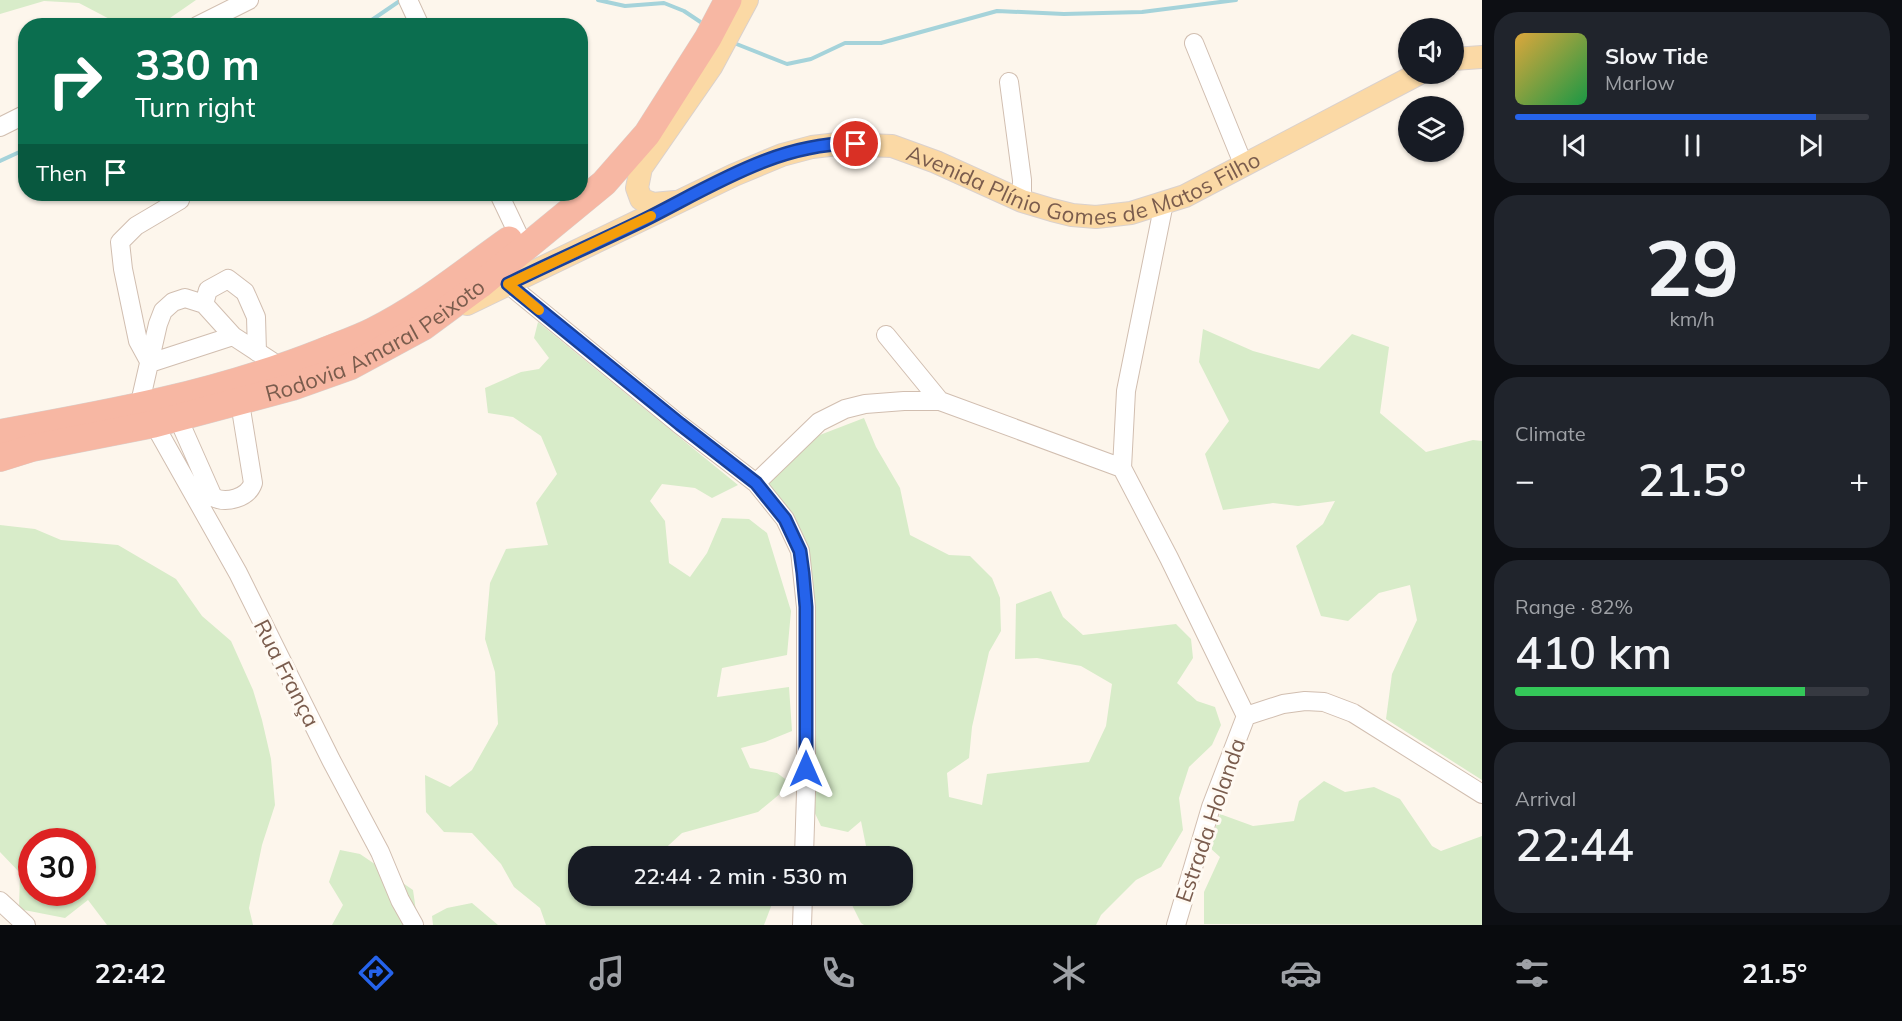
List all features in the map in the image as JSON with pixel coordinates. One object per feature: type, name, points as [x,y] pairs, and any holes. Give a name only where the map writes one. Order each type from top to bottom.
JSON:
[{"type":"highway","points":[[588,174],[610,154],[716,20]]},
{"type":"highway","name":"Rodovia Amaral Peixoto","points":[[588,196],[604,183],[647,134],[716,20]]},
{"type":"highway","name":"Rodovia Amaral Peixoto","points":[[0,458],[157,417],[372,332],[415,308],[518,234],[558,201]]},
{"type":"highway","name":"Rodovia Amaral Peixoto","points":[[0,433],[157,417],[240,403],[351,366],[423,327],[480,285],[582,201]]},
{"type":"main road","points":[[682,201],[653,204],[644,202],[638,194],[639,175],[646,157],[679,114],[716,20],[747,0]]},
{"type":"main road","points":[[1464,58],[1482,57]]},
{"type":"main road","name":"Avenida Plínio Gomes de Matos Filho","points":[[423,327],[734,175],[782,154],[838,144],[892,146],[915,153],[1022,201],[1071,215],[1096,217],[1131,213],[1185,196],[1399,84]]},
{"type":"street","points":[[213,18],[249,0]]},
{"type":"street","points":[[409,3],[416,18]]},
{"type":"street","points":[[1194,43],[1244,166]]},
{"type":"street","points":[[1009,82],[1022,180],[1022,201]]},
{"type":"street","points":[[0,127],[18,118]]},
{"type":"street","points":[[150,363],[138,341],[123,269],[120,242],[136,226],[178,201]]},
{"type":"street","points":[[502,201],[518,234]]},
{"type":"street","points":[[1164,203],[1126,391],[1122,468],[1246,716],[1283,704],[1305,701],[1324,702],[1353,713],[1482,794]]},
{"type":"street","points":[[204,304],[208,290],[228,279],[245,292],[256,317],[257,352]]},
{"type":"street","points":[[508,284],[756,483],[785,519],[800,551],[803,573],[806,642],[804,846]]},
{"type":"street","points":[[240,403],[253,483],[251,490],[244,495],[223,500],[213,496],[157,417],[150,363],[158,324],[164,311],[173,302],[185,298],[204,304],[232,336],[282,368]]},
{"type":"street","points":[[886,334],[940,400]]},
{"type":"street","points":[[150,363],[232,336]]},
{"type":"street","points":[[756,483],[819,422],[845,409],[865,404],[940,400],[1122,468]]},
{"type":"street","name":"Rua França","points":[[157,417],[380,852],[400,900],[414,925]]},
{"type":"street","name":"Estrada Holanda","points":[[1176,925],[1211,807],[1246,716]]},
{"type":"street","points":[[802,925],[803,906]]},
{"type":"street","points":[[3,908],[26,925]]},
{"type":"green space","points":[[0,0],[196,0],[170,18],[108,18],[79,3],[44,1],[0,14]]},
{"type":"green space","points":[[538,322],[738,485],[712,498],[695,488],[662,484],[650,501],[665,521],[669,563],[690,577],[707,553],[722,518],[749,519],[767,533],[791,611],[787,655],[722,668],[717,697],[789,687],[792,731],[765,742],[741,748],[750,768],[777,773],[792,784],[758,812],[682,833],[668,846],[568,846],[568,906],[771,906],[764,925],[546,925],[540,908],[514,887],[501,864],[472,833],[444,832],[426,812],[425,775],[450,787],[472,770],[498,724],[495,672],[485,639],[490,583],[506,549],[548,545],[536,503],[557,474],[541,436],[513,417],[488,413],[485,388],[521,372],[539,369],[549,358],[534,338]]},
{"type":"green space","points":[[1203,329],[1253,351],[1319,369],[1352,334],[1389,347],[1380,413],[1426,452],[1473,440],[1482,441],[1482,780],[1386,719],[1392,674],[1417,620],[1410,585],[1379,593],[1348,621],[1321,616],[1296,546],[1323,524],[1335,501],[1298,506],[1273,503],[1223,510],[1205,454],[1229,421],[1199,362]]},
{"type":"green space","points":[[864,418],[876,447],[900,488],[910,535],[949,555],[970,556],[992,578],[1000,598],[1001,631],[989,652],[972,727],[969,758],[947,773],[949,797],[982,805],[987,774],[1089,762],[1106,726],[1112,684],[1081,666],[1037,658],[1015,659],[1016,604],[1051,591],[1063,617],[1083,635],[1176,624],[1191,639],[1193,658],[1177,683],[1197,701],[1215,707],[1221,725],[1212,745],[1189,767],[1179,798],[1183,830],[1161,867],[1136,880],[1101,915],[1096,925],[864,925],[861,923],[852,906],[913,906],[913,846],[866,846],[861,821],[848,832],[821,826],[810,803],[816,631],[804,554],[767,482],[812,438]]},
{"type":"green space","points":[[0,525],[35,529],[61,540],[118,545],[176,579],[202,616],[231,641],[253,690],[271,759],[275,805],[262,845],[249,908],[253,925],[107,925],[93,906],[96,906],[96,828],[18,828],[18,871],[0,852]]},
{"type":"green space","points":[[1324,781],[1345,792],[1374,787],[1400,799],[1432,846],[1441,851],[1482,836],[1482,925],[1204,924],[1204,892],[1220,857],[1209,847],[1220,814],[1253,826],[1294,821],[1299,801]]},
{"type":"green space","points":[[340,850],[360,854],[413,890],[418,925],[332,925],[343,905],[329,882]]},
{"type":"green space","points":[[472,903],[498,925],[433,925],[432,916],[447,908]]},
{"type":"green space","points":[[19,906],[80,906],[65,918],[19,909]]},
{"type":"waterway","points":[[375,18],[401,0]]},
{"type":"waterway","points":[[598,0],[625,6],[664,3],[684,11],[705,25]]},
{"type":"waterway","points":[[734,43],[787,64],[811,59],[845,43],[881,43],[997,11],[1064,14],[1142,12],[1236,0]]},
{"type":"waterway","points":[[0,161],[18,153]]},
{"type":"slow traffic","points":[[539,310],[508,284],[651,216]]},
{"type":"route","points":[[806,769],[806,607],[800,551],[785,519],[756,483],[508,284],[782,154],[812,147],[856,144]]}]
